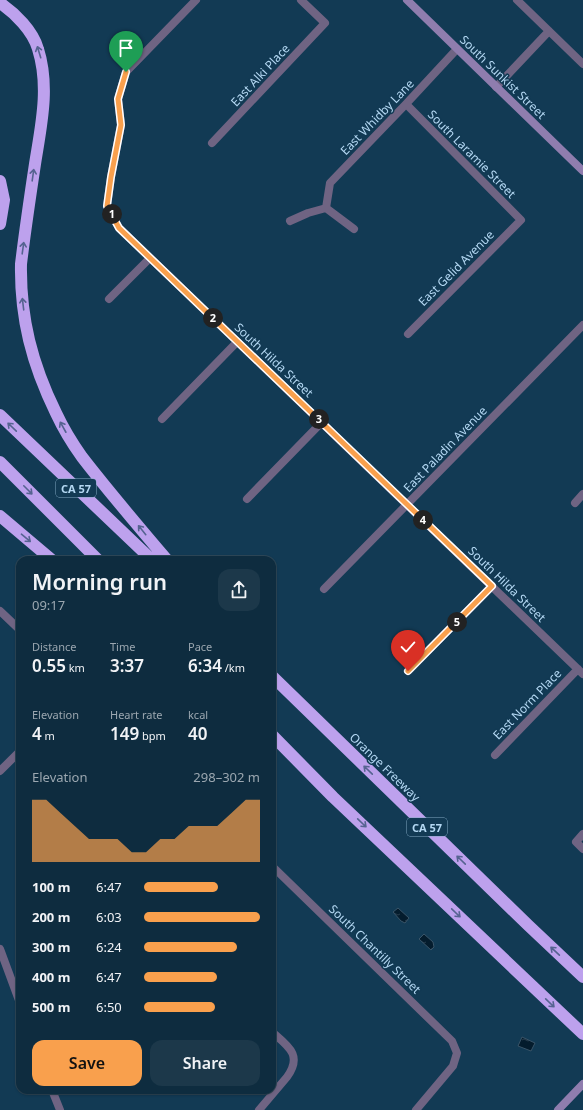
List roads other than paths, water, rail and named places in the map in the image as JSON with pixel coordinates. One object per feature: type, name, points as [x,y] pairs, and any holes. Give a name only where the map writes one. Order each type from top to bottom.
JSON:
[{"type":"highway","points":[[0,3],[11,10],[32,36],[38,48],[44,75],[43,109],[20,282],[26,334],[47,395],[81,456],[164,556]]},
{"type":"highway","points":[[0,182],[4,200],[0,224]]},
{"type":"highway","name":"CA 57","points":[[0,415],[148,556]]},
{"type":"highway","name":"CA 57","points":[[0,462],[94,556]]},
{"type":"highway","points":[[0,516],[47,556]]},
{"type":"highway","name":"Orange Freeway","points":[[276,680],[583,977]]},
{"type":"highway","points":[[276,739],[333,796],[583,1034]]},
{"type":"highway","points":[[276,748],[333,796]]},
{"type":"street","name":"South Hilda Street","points":[[196,0],[126,72],[118,99],[121,125],[107,206],[119,228],[580,672]]},
{"type":"street","name":"East Alki Place","points":[[212,143],[325,23],[301,0]]},
{"type":"street","name":"South Sunkist Street","points":[[407,0],[583,171]]},
{"type":"street","points":[[517,0],[583,64]]},
{"type":"street","points":[[496,86],[549,31]]},
{"type":"street","name":"East Whidby Lane","points":[[326,208],[330,183],[457,49]]},
{"type":"street","name":"South Laramie Street","points":[[406,104],[521,220]]},
{"type":"street","points":[[290,221],[308,213],[326,208],[354,229]]},
{"type":"street","name":"East Gelid Avenue","points":[[408,334],[521,220]]},
{"type":"street","points":[[109,299],[150,258]]},
{"type":"street","name":"East Paladin Avenue","points":[[324,589],[583,325]]},
{"type":"street","points":[[162,419],[237,342]]},
{"type":"street","points":[[247,499],[322,422]]},
{"type":"street","points":[[575,502],[583,494]]},
{"type":"street","points":[[408,671],[492,586]]},
{"type":"street","points":[[0,611],[16,626]]},
{"type":"street","name":"East Norm Place","points":[[495,755],[580,672]]},
{"type":"street","points":[[0,771],[16,755]]},
{"type":"street","points":[[583,834],[576,842],[583,849]]},
{"type":"street","name":"South Chantilly Street","points":[[276,870],[449,1037],[454,1045],[457,1053],[453,1066],[416,1110]]},
{"type":"street","points":[[0,949],[16,992]]},
{"type":"street","points":[[276,1036],[290,1049],[294,1059],[291,1072],[276,1090]]},
{"type":"street","points":[[558,1110],[583,1084]]},
{"type":"street","points":[[54,1094],[60,1110]]},
{"type":"street","points":[[259,1110],[272,1094]]},
{"type":"water","points":[[398,908],[409,918],[405,923],[401,921],[393,912]]},
{"type":"water","points":[[424,934],[433,942],[434,947],[431,950],[419,939]]},
{"type":"water","points":[[522,1037],[535,1043],[531,1051],[518,1046]]}]
